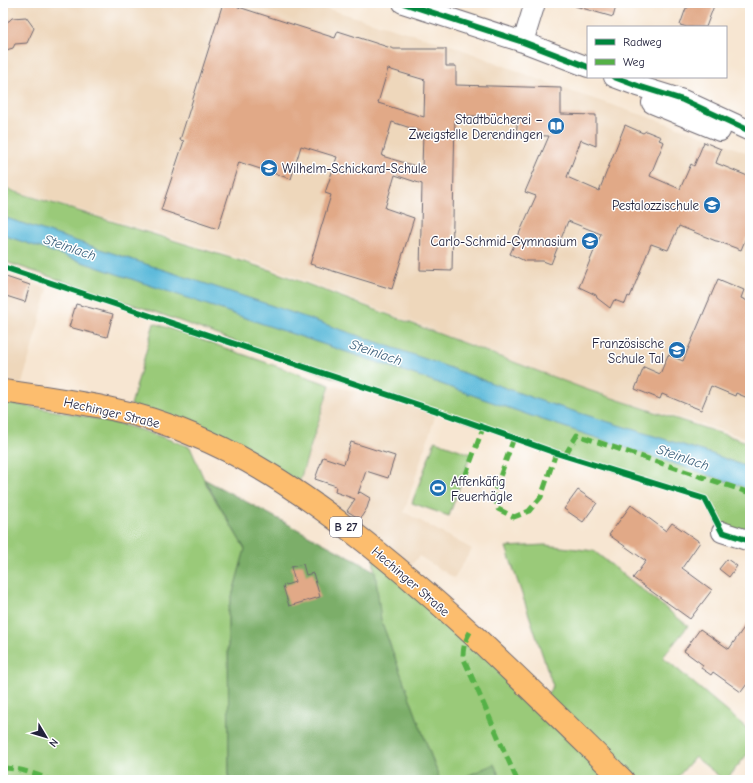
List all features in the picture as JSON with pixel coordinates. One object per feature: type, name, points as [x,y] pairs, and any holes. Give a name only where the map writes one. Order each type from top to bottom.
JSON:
[{"type":"main road","name":"Hechinger Straße","points":[[3,390],[107,408],[149,419],[209,441],[266,472],[295,490],[372,547],[423,590],[470,632],[623,780]]},
{"type":"street","points":[[403,3],[523,42],[587,67]]},
{"type":"street","points":[[523,42],[535,3]]},
{"type":"street","points":[[619,79],[683,100],[750,131]]},
{"type":"street","points":[[619,79],[649,101],[750,144]]},
{"type":"street","points":[[722,532],[750,541]]},
{"type":"shaded area","name":"Wilhelm-Schickard-Schule","points":[[3,3],[308,3],[453,46],[561,88],[705,136],[750,154],[750,439],[585,389],[270,267],[3,187]]},
{"type":"shaded area","points":[[3,274],[48,289],[22,384],[3,381]]},
{"type":"shaded area","points":[[330,385],[437,411],[404,512],[472,549],[454,578],[419,556],[410,567],[299,483]]},
{"type":"green space","points":[[3,188],[270,270],[585,389],[750,443],[750,541],[722,532],[705,499],[556,453],[437,411],[332,377],[155,312],[3,261]]},
{"type":"green space","points":[[154,323],[330,385],[299,483],[131,405]]},
{"type":"green space","points":[[3,402],[108,421],[190,447],[207,486],[245,549],[228,611],[229,780],[3,780]]},
{"type":"green space","name":"Affenkäfig Feuerhägle","points":[[435,441],[471,454],[449,516],[412,503]]},
{"type":"green space","points":[[204,479],[375,571],[381,620],[440,780],[229,780],[228,611],[245,549]]},
{"type":"green space","points":[[545,545],[594,551],[688,626],[663,657],[750,731],[750,751],[726,780],[695,757],[675,780],[501,780],[494,765],[458,780],[440,780],[380,618],[372,547],[542,701],[553,686],[506,547]]},
{"type":"green space","points":[[494,764],[501,780],[458,780]]},
{"type":"water","name":"Steinlach","points":[[3,217],[267,304],[544,402],[712,454],[750,468],[750,489],[540,419],[3,235]]},
{"type":"building","points":[[223,3],[226,3],[335,38],[338,31],[394,49],[446,49],[446,66],[456,66],[456,85],[561,88],[561,114],[596,115],[596,146],[581,140],[567,177],[599,191],[625,125],[643,133],[646,131],[661,137],[659,140],[664,142],[650,176],[680,189],[691,164],[694,166],[704,142],[721,149],[716,163],[750,177],[750,237],[746,238],[741,250],[679,226],[668,250],[651,244],[630,297],[628,296],[625,304],[614,300],[610,308],[597,298],[596,295],[579,287],[601,234],[568,221],[551,264],[543,261],[525,261],[510,254],[536,196],[525,192],[549,136],[516,135],[518,116],[455,116],[452,271],[420,270],[422,184],[395,175],[385,208],[414,218],[392,289],[310,264],[331,195],[325,193],[337,157],[301,146],[291,179],[239,162],[218,229],[161,210],[184,141],[180,140]],"holes":[[[388,69],[425,80],[424,117],[378,103]],[[392,122],[423,132],[422,168],[382,156]]]},
{"type":"building","points":[[576,3],[617,3],[613,17],[575,6]]},
{"type":"building","points":[[690,3],[715,3],[706,26],[680,25],[686,8],[688,8]]},
{"type":"building","points":[[26,17],[34,28],[27,43],[15,44],[13,48],[3,51],[3,22],[9,21],[12,18]]},
{"type":"building","points":[[3,276],[30,285],[25,302],[3,295]]},
{"type":"building","points":[[718,279],[744,290],[741,298],[750,302],[750,399],[736,393],[735,396],[711,386],[701,410],[662,394],[660,399],[635,389],[644,367],[660,374],[668,355],[683,361]]},
{"type":"building","points":[[76,304],[113,314],[107,337],[69,327]]},
{"type":"building","points":[[351,442],[395,456],[388,478],[366,471],[358,494],[360,492],[370,498],[367,508],[360,519],[347,511],[355,499],[335,492],[336,486],[315,479],[323,457],[344,464]]},
{"type":"building","points":[[578,490],[597,503],[583,522],[564,509]]},
{"type":"building","points":[[631,505],[666,531],[672,523],[700,542],[682,568],[712,590],[690,619],[633,578],[646,561],[609,535]]},
{"type":"building","points":[[727,559],[737,566],[729,577],[719,569]]},
{"type":"building","points":[[303,564],[306,575],[313,573],[320,597],[289,606],[283,586],[295,582],[291,567]]},
{"type":"building","points":[[750,619],[750,680],[741,692],[713,672],[711,675],[701,668],[703,665],[684,651],[700,629],[729,649]]},
{"type":"marked path","points":[[464,473],[466,474],[483,428]]},
{"type":"marked path","points":[[565,455],[577,435],[750,493]]},
{"type":"marked path","points":[[514,438],[494,493],[498,509],[514,517],[529,511],[541,497],[556,453]]},
{"type":"marked path","points":[[470,632],[463,650],[463,657],[517,780]]},
{"type":"marked path","points":[[3,768],[27,772],[50,780]]},
{"type":"cycle path","points":[[403,3],[523,42],[587,67]]},
{"type":"cycle path","points":[[617,78],[683,100],[750,131]]},
{"type":"cycle path","points":[[3,267],[437,411],[556,453],[705,499],[722,532],[750,541]]},
{"type":"place","name":"Stadtbücherei – Zweigstelle Derendingen","points":[[556,126]]},
{"type":"place","name":"Wilhelm-Schickard-Schule","points":[[269,168]]},
{"type":"place","name":"Pestalozzischule","points":[[712,205]]},
{"type":"place","name":"Carlo-Schmid-Gymnasium","points":[[590,241]]},
{"type":"place","name":"Französische Schule Tal","points":[[677,350]]},
{"type":"place","name":"Affenkäfig Feuerhägle","points":[[438,488]]}]
